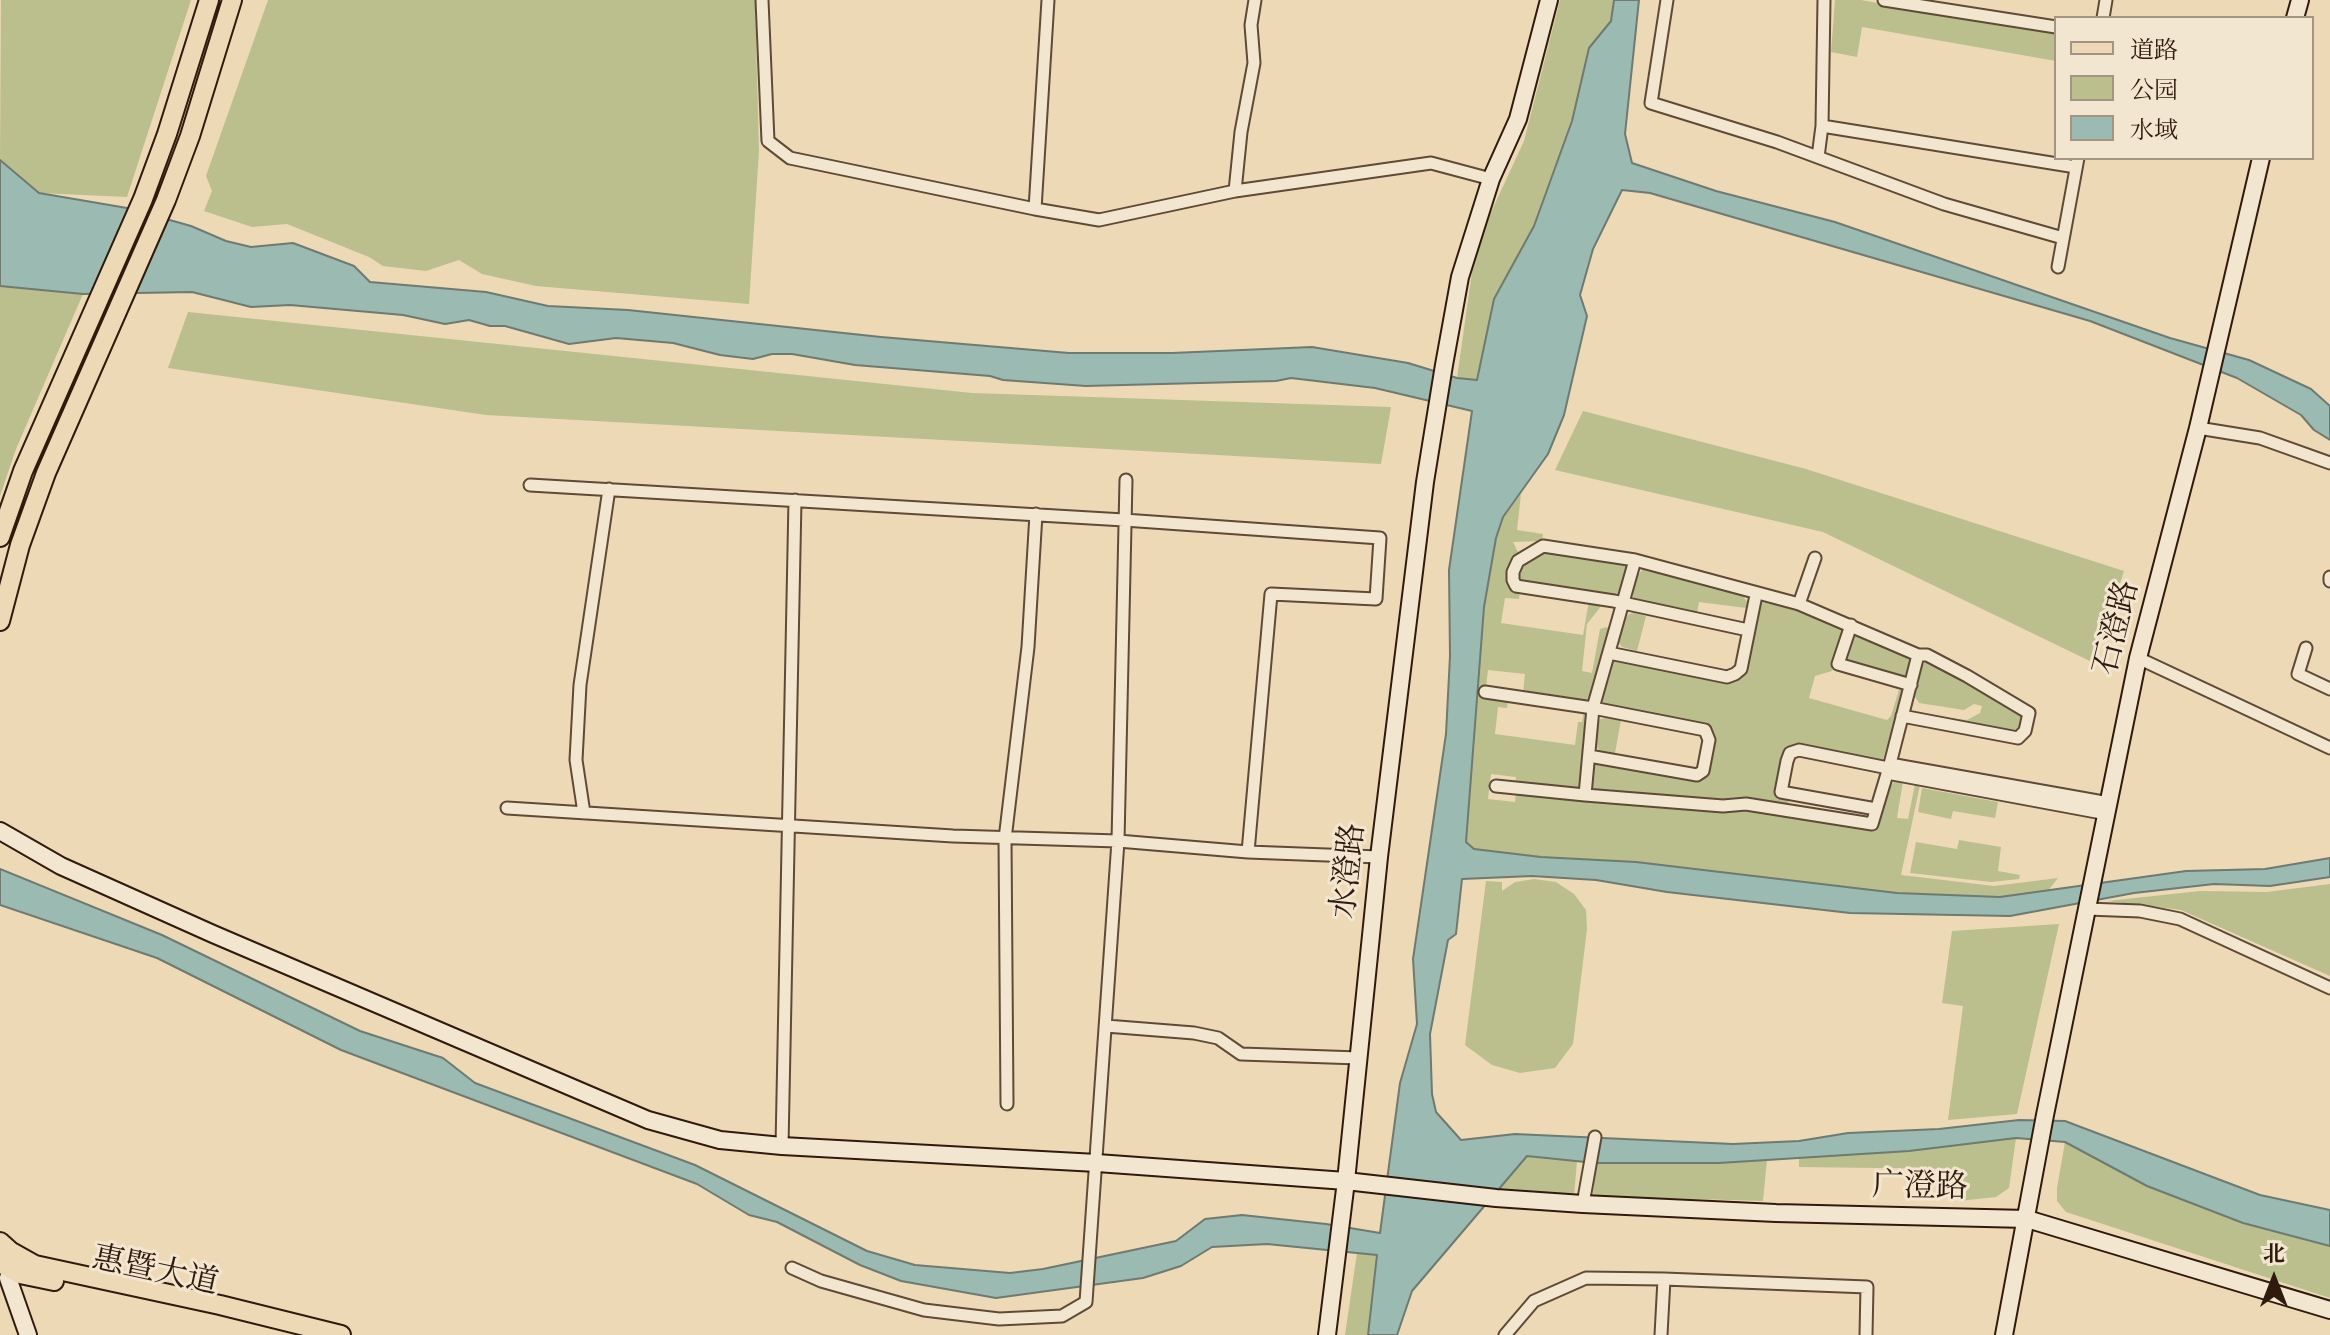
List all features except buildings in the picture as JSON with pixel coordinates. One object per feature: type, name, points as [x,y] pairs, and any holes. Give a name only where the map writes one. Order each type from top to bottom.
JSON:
[{"type":"main road","points":[[0,537],[23,471],[143,199],[209,0]]},
{"type":"main road","points":[[0,621],[20,545],[46,473],[166,200],[190,136],[232,0]]},
{"type":"main road","points":[[80,344],[84,361],[97,358]]},
{"type":"main road","points":[[52,406],[65,405],[72,414]]},
{"type":"main road","points":[[0,1242],[35,1265],[341,1335]]},
{"type":"main road","name":"惠暨大道","points":[[4,1270],[300,1335]]},
{"type":"street","points":[[762,0],[768,141],[790,158],[1099,220],[1235,191],[1431,163],[1491,179]]},
{"type":"street","points":[[1035,209],[1048,0]]},
{"type":"street","points":[[1235,191],[1241,132],[1254,63],[1251,25],[1255,0]]},
{"type":"street","name":"水澄路","points":[[1327,1335],[1342,1220],[1379,857],[1425,482],[1444,365],[1460,277],[1491,179],[1518,119],[1549,0]]},
{"type":"street","points":[[1667,0],[1651,103],[1818,157],[1944,204],[2063,238]]},
{"type":"street","points":[[1818,157],[1822,126],[1824,0]]},
{"type":"street","points":[[1884,0],[2054,27]]},
{"type":"street","points":[[1822,126],[2054,159]]},
{"type":"street","name":"石澄路","points":[[2027,1219],[2045,1115],[2138,658],[2212,373],[2261,160]]},
{"type":"street","points":[[2058,267],[2077,162]]},
{"type":"street","points":[[2198,428],[2260,438],[2330,463]]},
{"type":"street","points":[[792,1268],[821,1281],[924,1310],[999,1319],[1062,1316],[1086,1302],[1118,841],[1126,480]]},
{"type":"street","points":[[530,485],[1036,514],[1380,538],[1376,599],[1271,594],[1248,852]]},
{"type":"street","points":[[584,813],[576,760],[580,685],[609,489]]},
{"type":"street","points":[[782,1146],[795,500]]},
{"type":"street","points":[[1007,1104],[1005,839],[1028,647],[1036,514]]},
{"type":"street","points":[[1748,630],[1516,586],[1513,572],[1518,561],[1543,546],[1635,560],[1799,604],[1918,655],[1927,655],[2029,713],[2025,731],[2018,738],[1902,716]]},
{"type":"street","points":[[1799,604],[1815,558]]},
{"type":"street","points":[[1585,795],[1593,708],[1635,560]]},
{"type":"street","points":[[1609,653],[1727,677],[1741,669],[1756,595]]},
{"type":"street","points":[[1851,625],[1838,664],[1911,685]]},
{"type":"street","points":[[2306,648],[2298,674],[2330,689]]},
{"type":"street","points":[[1496,786],[1723,806],[1746,804],[1872,824],[1918,655]]},
{"type":"street","points":[[2138,658],[2330,748]]},
{"type":"street","points":[[1485,692],[1593,708],[1705,730],[1709,740],[1703,771],[1697,775],[1589,756]]},
{"type":"street","points":[[1876,809],[1781,792],[1790,753],[1808,751],[2108,809]]},
{"type":"street","points":[[1795,812],[1799,795]]},
{"type":"street","points":[[507,808],[1005,839],[1118,841],[1248,852],[1379,857]]},
{"type":"street","name":"广澄路","points":[[0,831],[61,866],[213,934],[648,1120],[720,1140],[1346,1181],[1496,1198],[1583,1204],[1776,1213],[2027,1219],[2330,1310]]},
{"type":"street","points":[[2087,909],[2140,911],[2180,919],[2330,988]]},
{"type":"street","points":[[1106,1026],[1194,1033],[1218,1038],[1241,1054],[1359,1058]]},
{"type":"street","points":[[1583,1204],[1595,1137]]},
{"type":"street","points":[[2004,1335],[2027,1219]]},
{"type":"street","points":[[4,1270],[28,1335]]},
{"type":"street","points":[[1505,1335],[1534,1301],[1586,1278],[1867,1287],[1866,1335]]},
{"type":"street","points":[[1661,1335],[1664,1279]]},
{"type":"green space","points":[[1,0],[191,0],[127,197],[39,193],[0,160]]},
{"type":"green space","points":[[268,0],[755,0],[759,151],[749,304],[536,286],[482,274],[459,260],[426,271],[383,266],[369,257],[287,224],[252,227],[204,211],[212,191],[206,176]]},
{"type":"green space","points":[[1560,0],[1614,0],[1611,21],[1589,48],[1572,121],[1534,226],[1494,299],[1478,380],[1457,378],[1472,272],[1486,223],[1524,141]]},
{"type":"green space","points":[[1835,0],[1861,0],[2054,33],[2054,61],[1862,27],[1857,57],[1831,52]]},
{"type":"green space","points":[[0,286],[83,294],[16,449],[0,496]]},
{"type":"green space","points":[[188,312],[972,393],[1391,407],[1381,464],[486,415],[168,368]]},
{"type":"green space","points":[[1583,411],[1806,469],[2124,571],[2094,663],[1823,532],[1555,470]]},
{"type":"green space","points":[[1521,494],[1517,530],[1543,534],[1542,541],[1513,542],[1520,556],[1509,578],[1511,588],[1520,590],[1519,599],[1505,598],[1501,623],[1583,635],[1589,601],[1599,602],[1599,609],[1587,624],[1582,671],[1592,673],[1600,629],[1607,627],[1610,630],[1590,697],[1585,701],[1523,693],[1525,674],[1488,670],[1485,696],[1508,699],[1507,708],[1498,707],[1495,734],[1575,745],[1578,722],[1582,722],[1584,712],[1588,712],[1578,788],[1572,792],[1515,785],[1516,777],[1491,774],[1488,799],[1515,802],[1516,793],[1703,810],[1747,810],[1876,828],[1887,789],[1894,782],[1903,781],[1897,818],[1908,819],[1915,784],[1920,785],[1901,875],[1994,886],[2058,878],[2047,892],[2000,897],[1897,893],[1636,862],[1541,857],[1473,849],[1465,842],[1484,607],[1496,538],[1503,517]]},
{"type":"green space","points":[[1544,550],[1624,562],[1628,569],[1619,595],[1613,597],[1520,584],[1517,580],[1519,565]]},
{"type":"green space","points":[[1643,569],[1743,596],[1747,602],[1746,608],[1699,602],[1697,613],[1739,622],[1743,626],[1635,604],[1632,593],[1637,576]]},
{"type":"green space","points":[[1760,602],[1787,607],[1845,630],[1832,671],[1815,676],[1809,698],[1887,720],[1899,690],[1904,690],[1883,759],[1879,761],[1798,747],[1777,795],[1789,798],[1788,805],[1746,798],[1709,802],[1594,789],[1591,783],[1594,764],[1599,760],[1698,777],[1712,734],[1603,707],[1602,696],[1612,662],[1615,660],[1731,681]]},
{"type":"green space","points":[[1634,613],[1646,616],[1637,651],[1622,647],[1618,642],[1625,619]]},
{"type":"green space","points":[[1854,635],[1910,658],[1906,678],[1845,662],[1844,656]]},
{"type":"green space","points":[[1930,660],[2021,711],[2024,717],[2020,731],[2014,733],[1916,714],[1967,720],[1980,713],[1982,706],[1974,704],[1964,710],[1919,703],[1914,695],[1923,664]]},
{"type":"green space","points":[[1600,719],[1621,720],[1615,753],[1599,750],[1596,745],[1598,724]]},
{"type":"green space","points":[[1922,788],[1998,802],[1995,818],[1953,811],[1951,819],[1918,812]]},
{"type":"green space","points":[[1959,840],[2001,847],[1998,871],[2020,875],[2019,879],[1991,882],[1910,873],[1916,842],[1957,849]]},
{"type":"green space","points":[[1534,879],[1556,882],[1574,894],[1586,910],[1587,929],[1573,1044],[1555,1068],[1520,1073],[1492,1065],[1465,1045],[1486,881],[1502,882],[1502,891],[1515,882]]},
{"type":"green space","points":[[2330,884],[2330,976],[2181,910],[2107,901],[2200,891],[2267,892]]},
{"type":"green space","points":[[2059,924],[2017,1114],[1948,1120],[1963,1006],[1942,1003],[1952,931]]},
{"type":"green space","points":[[2016,1138],[2009,1188],[1996,1197],[1959,1201],[1958,1169],[1799,1167],[1799,1156],[1909,1151]]},
{"type":"green space","points":[[2065,1142],[2147,1186],[2243,1223],[2330,1246],[2330,1298],[2066,1212],[2057,1201]]},
{"type":"green space","points":[[1527,1156],[1577,1161],[1574,1196],[1496,1191]]},
{"type":"green space","points":[[1767,1160],[1763,1201],[1593,1196],[1595,1163]]},
{"type":"green space","points":[[1357,1253],[1377,1255],[1368,1335],[1345,1335]]},
{"type":"water","points":[[1614,0],[1639,0],[1625,134],[1632,163],[1716,191],[1835,222],[2170,338],[2249,360],[2311,389],[2330,406],[2330,440],[2314,430],[2301,415],[2237,378],[2090,321],[1650,193],[1622,190],[1593,249],[1580,295],[1587,316],[1564,415],[1548,454],[1503,517],[1496,538],[1484,607],[1466,842],[1474,849],[1541,857],[1636,862],[1897,893],[2000,897],[2186,871],[2265,869],[2330,858],[2330,877],[2270,886],[2214,884],[2134,893],[2010,916],[1850,913],[1667,892],[1596,880],[1532,876],[1462,879],[1456,934],[1448,940],[1430,1034],[1432,1094],[1436,1112],[1461,1140],[1515,1134],[1733,1144],[1799,1141],[1848,1133],[1939,1129],[2019,1120],[2065,1121],[2260,1195],[2330,1210],[2330,1246],[2243,1223],[2147,1186],[2065,1142],[2016,1138],[1909,1151],[1719,1163],[1595,1163],[1527,1156],[1412,1291],[1397,1335],[1368,1335],[1377,1255],[1267,1244],[1212,1247],[1181,1266],[1143,1278],[996,1298],[901,1281],[860,1265],[777,1222],[749,1215],[697,1184],[341,1050],[157,958],[0,905],[0,869],[162,935],[360,1031],[443,1058],[475,1083],[695,1165],[867,1251],[915,1265],[1010,1273],[1043,1269],[1176,1241],[1205,1219],[1242,1215],[1380,1233],[1400,1083],[1417,1024],[1413,959],[1446,734],[1450,656],[1449,570],[1472,411],[1375,388],[1291,378],[1276,381],[1086,386],[855,365],[792,354],[772,354],[753,359],[720,355],[673,343],[616,338],[569,344],[505,326],[490,326],[469,320],[445,324],[403,315],[290,305],[251,307],[192,292],[83,294],[0,286],[0,160],[39,193],[127,208],[251,247],[293,243],[354,266],[370,282],[486,292],[548,306],[628,310],[1069,353],[1172,353],[1312,347],[1408,363],[1457,378],[1477,380],[1494,299],[1534,226],[1572,121],[1589,48],[1611,21]]}]
